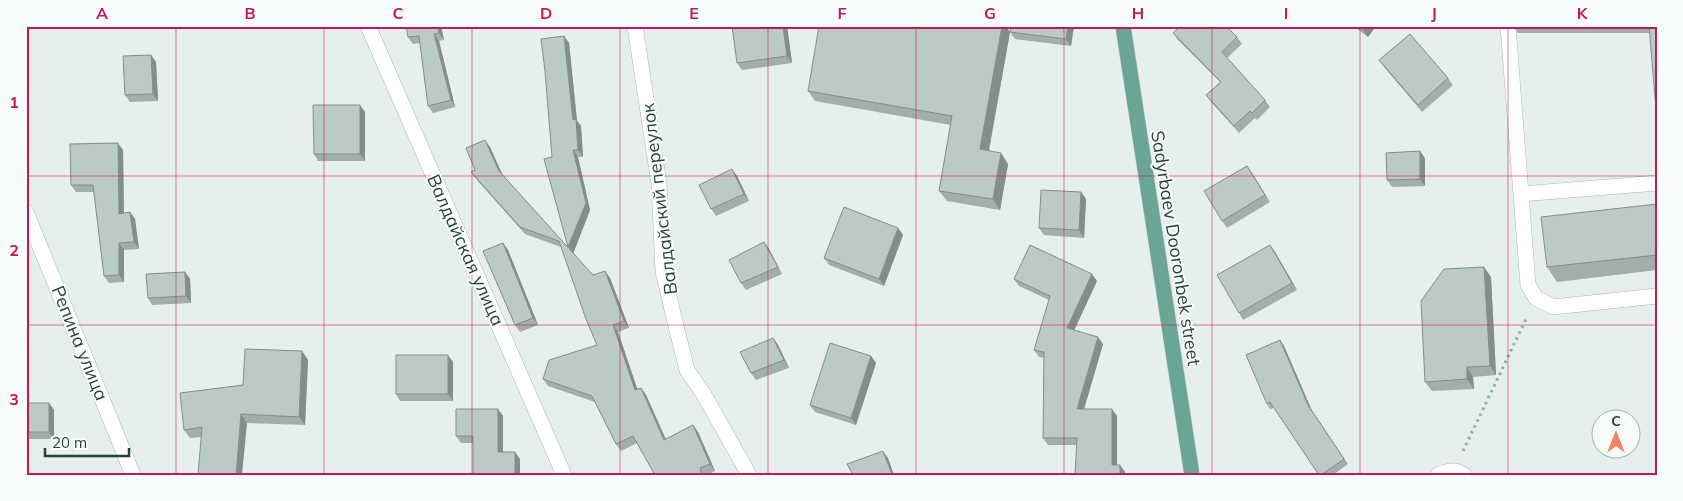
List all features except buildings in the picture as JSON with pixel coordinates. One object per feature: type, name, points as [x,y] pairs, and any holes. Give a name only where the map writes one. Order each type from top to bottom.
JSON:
[{"type":"main road","name":"Sadyrbaev Dooronbek street","points":[[1124,26],[1192,475]]},
{"type":"street","name":"Валдайская улица","points":[[368,26],[564,475]]},
{"type":"street","name":"Валдайский переулок","points":[[636,26],[660,184],[663,271],[687,370],[749,475]]},
{"type":"street","points":[[1508,26],[1528,285],[1536,298],[1553,307],[1657,296]]},
{"type":"street","points":[[1521,194],[1657,183]]},
{"type":"street","name":"Репина улица","points":[[26,212],[134,475]]},
{"type":"street","points":[[1438,475],[1445,471],[1459,472]]},
{"type":"path","points":[[1459,472],[1536,298]]}]
